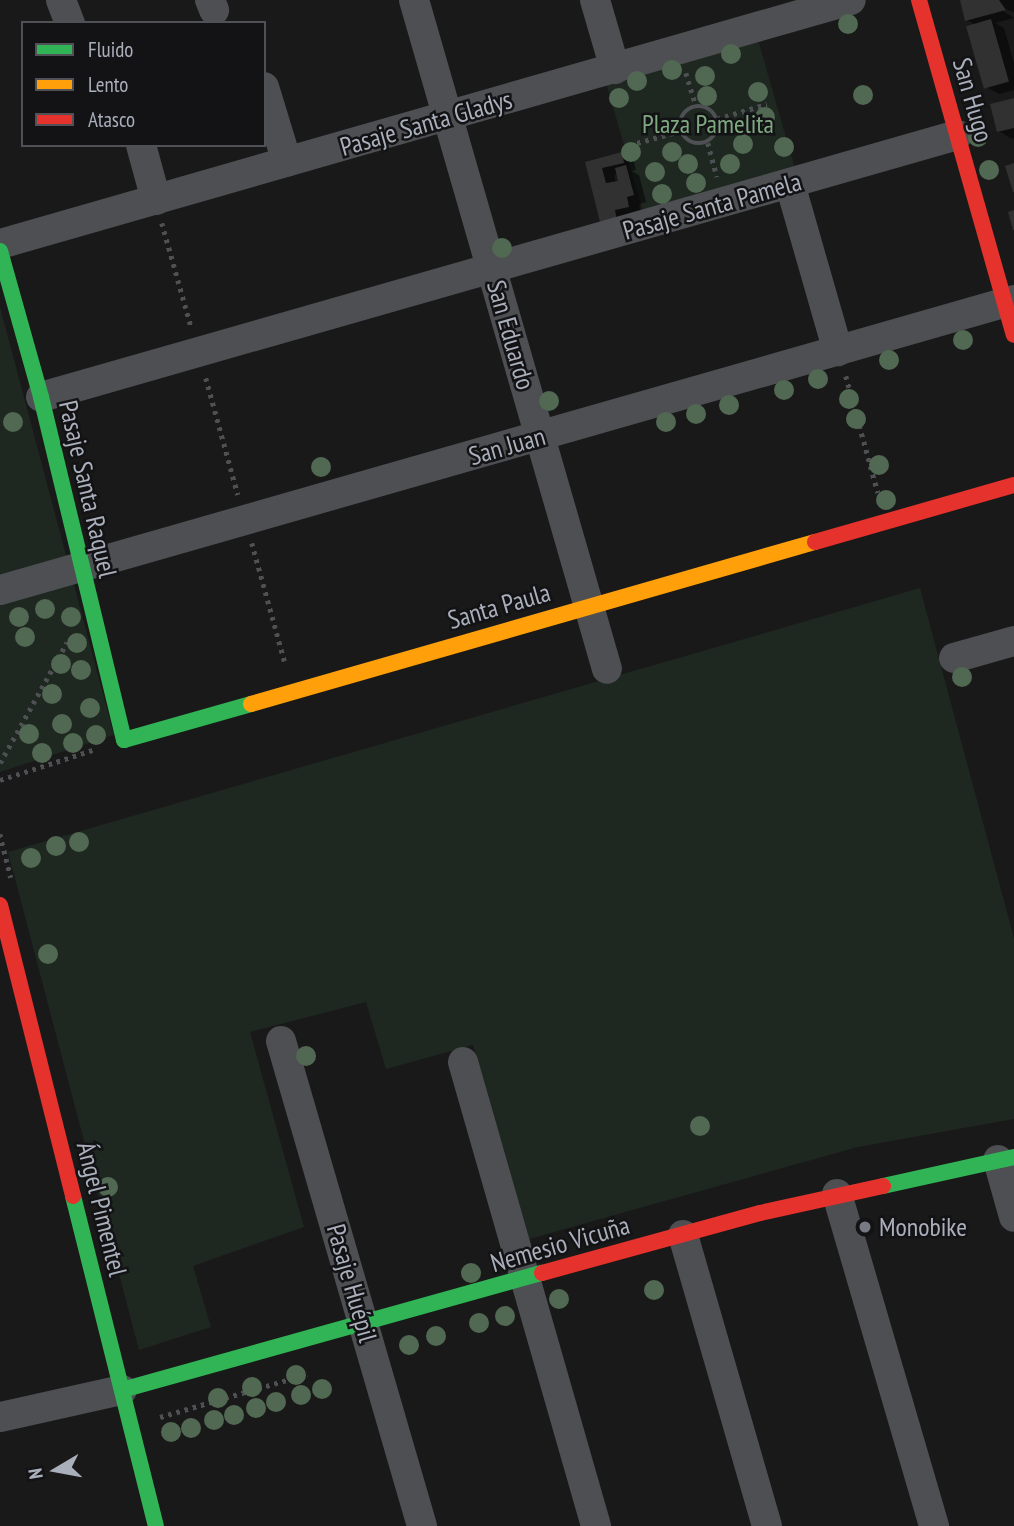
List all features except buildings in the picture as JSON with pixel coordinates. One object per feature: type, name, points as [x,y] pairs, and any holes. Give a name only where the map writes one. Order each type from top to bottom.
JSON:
[{"type":"street","points":[[61,0],[70,21]]},
{"type":"street","name":"San Eduardo","points":[[414,0],[448,116],[479,272],[540,436],[607,669]]},
{"type":"street","points":[[595,0],[615,69]]},
{"type":"street","name":"Pasaje Santa Gladys","points":[[0,244],[851,0]]},
{"type":"street","name":"San Hugo","points":[[919,0],[957,135],[1009,302],[1014,335]]},
{"type":"street","points":[[266,94],[287,162]]},
{"type":"street","name":"Pasaje Santa Pamela","points":[[41,397],[957,135]]},
{"type":"street","points":[[142,147],[156,200]]},
{"type":"street","points":[[789,184],[838,351]]},
{"type":"street","name":"Pasaje Santa Raquel","points":[[0,251],[41,397],[124,740]]},
{"type":"street","name":"San Juan","points":[[0,590],[1009,302]]},
{"type":"street","name":"Santa Paula","points":[[124,740],[1014,485]]},
{"type":"street","points":[[954,658],[1014,641]]},
{"type":"street","name":"Ángel Pimentel","points":[[0,905],[156,1526]]},
{"type":"street","name":"Pasaje Huépil","points":[[281,1041],[422,1526]]},
{"type":"street","points":[[463,1062],[596,1526]]},
{"type":"street","points":[[1006,1158],[1014,1217]]},
{"type":"street","name":"Nemesio Vicuña","points":[[122,1390],[364,1325],[683,1234],[837,1194],[1006,1158]]},
{"type":"street","points":[[837,1194],[934,1526]]},
{"type":"street","points":[[683,1234],[767,1526]]},
{"type":"street","points":[[0,1417],[122,1390]]},
{"type":"path","points":[[679,50],[696,106]]},
{"type":"path","points":[[717,119],[767,104]]},
{"type":"path","points":[[696,106],[712,110],[717,119],[716,134],[708,143],[689,142],[680,131],[682,114],[696,106]]},
{"type":"path","points":[[637,143],[680,131]]},
{"type":"path","points":[[708,143],[724,202]]},
{"type":"path","points":[[838,351],[885,521]]},
{"type":"path","points":[[254,551],[293,691]]},
{"type":"path","points":[[0,763],[34,707],[69,636]]},
{"type":"path","points":[[0,780],[124,740]]},
{"type":"path","points":[[0,834],[14,887]]},
{"type":"path","points":[[146,1421],[319,1371]]},
{"type":"green space","name":"Plaza Pamelita","points":[[757,36],[796,172],[644,215],[605,80]]},
{"type":"green space","points":[[0,307],[114,735],[0,772]]},
{"type":"green space","points":[[920,588],[1014,938],[1014,1119],[858,1147],[529,1239],[473,1045],[386,1069],[366,1002],[250,1032],[304,1227],[193,1266],[211,1327],[139,1350],[8,852]]},
{"type":"traffic: fast","points":[[0,251],[41,397],[124,740],[251,704]]},
{"type":"traffic: fast","points":[[883,1186],[1014,1157]]},
{"type":"traffic: fast","points":[[73,1196],[156,1526]]},
{"type":"traffic: fast","points":[[122,1390],[542,1273]]},
{"type":"traffic: slow","points":[[251,704],[815,542]]},
{"type":"traffic: jam","points":[[919,0],[1014,335]]},
{"type":"traffic: jam","points":[[815,542],[1014,485]]},
{"type":"traffic: jam","points":[[0,905],[73,1196]]},
{"type":"traffic: jam","points":[[542,1273],[760,1213],[883,1186]]},
{"type":"place","name":"Monobike","points":[[865,1227]]}]
